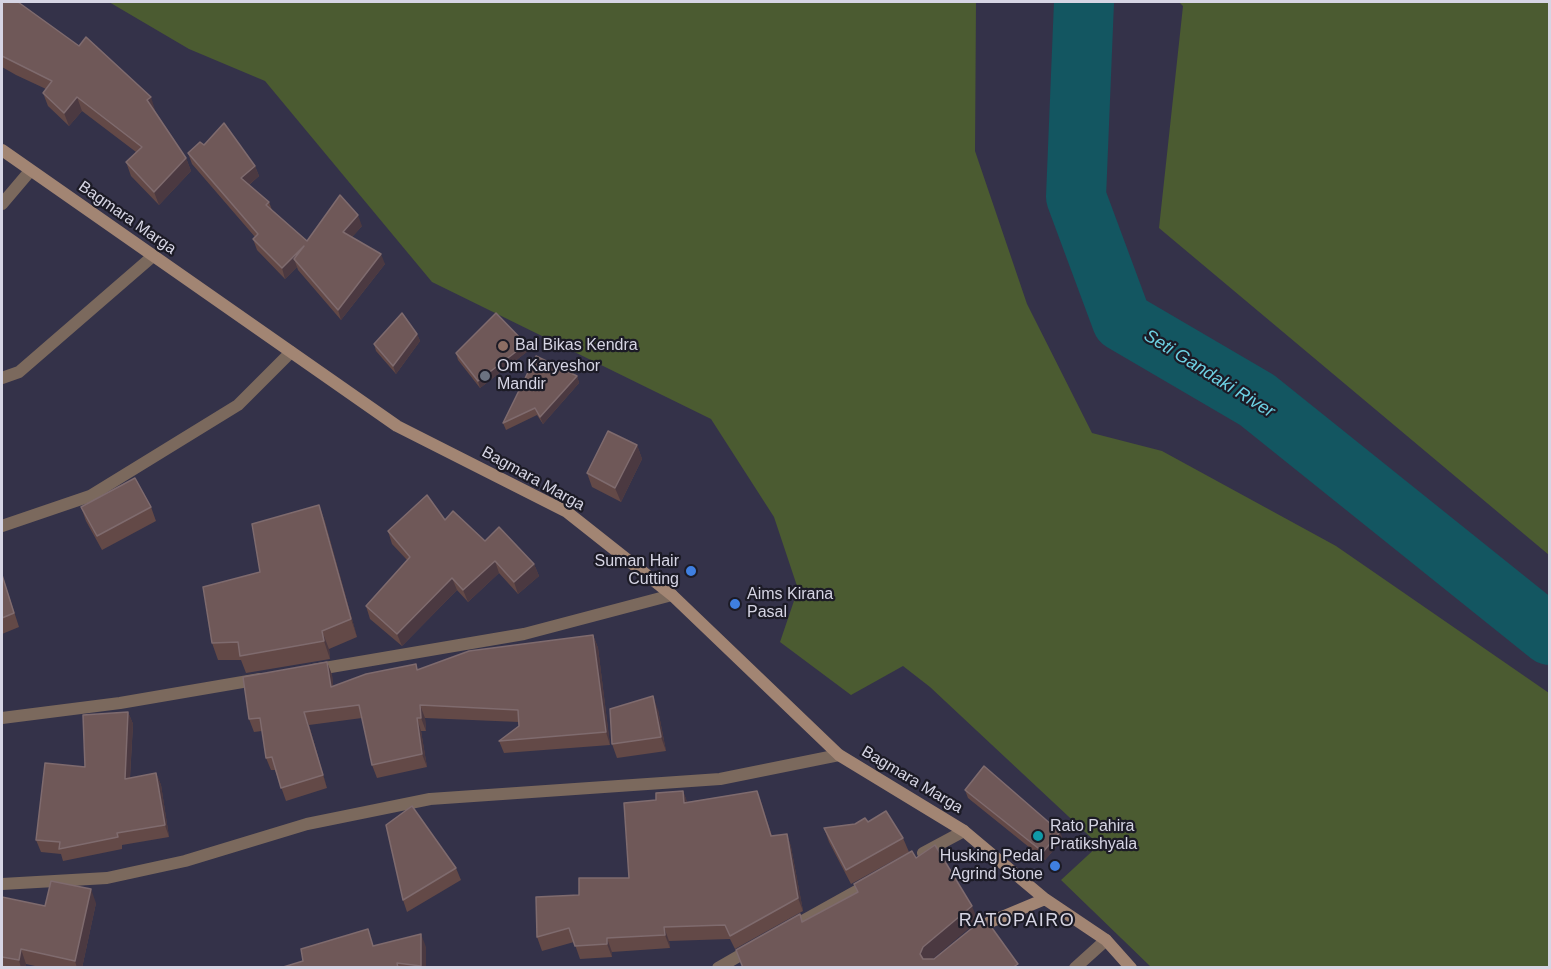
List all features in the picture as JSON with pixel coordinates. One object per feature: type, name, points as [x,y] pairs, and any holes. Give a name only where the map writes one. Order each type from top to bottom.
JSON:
[{"type":"main road","name":"Bagmara Marga","points":[[2,150],[397,426],[567,512],[672,595],[839,755],[964,831],[1045,899],[1106,940],[1131,968]]},
{"type":"main road","points":[[966,941],[990,922],[1045,899]]},
{"type":"street","points":[[2,204],[30,171]]},
{"type":"street","points":[[2,378],[19,372],[153,256]]},
{"type":"street","points":[[2,526],[90,496],[238,405],[291,352]]},
{"type":"street","points":[[305,672],[524,634],[672,595]]},
{"type":"street","points":[[2,718],[120,703],[270,678]]},
{"type":"street","points":[[2,884],[107,878],[185,861],[307,824],[430,799],[720,779],[839,755]]},
{"type":"street","points":[[913,859],[964,831]]},
{"type":"street","points":[[780,933],[882,876]]},
{"type":"street","points":[[1075,968],[1106,940]]},
{"type":"street","points":[[718,968],[759,945]]},
{"type":"green space","points":[[109,2],[976,2],[975,151],[1027,304],[1092,433],[1162,451],[1336,546],[1549,693],[1549,967],[1151,967],[1061,880],[1099,845],[930,687],[903,666],[851,695],[780,642],[798,589],[774,517],[711,419],[432,282],[265,81],[189,49]]},
{"type":"green space","points":[[1179,2],[1549,2],[1549,555],[1159,228],[1183,6]]},
{"type":"building","points":[[2,2],[18,2],[79,46],[86,37],[151,97],[147,100],[186,158],[154,192],[126,162],[142,147],[77,97],[64,113],[43,93],[52,81],[2,56]]},
{"type":"building","points":[[224,123],[255,166],[241,178],[269,202],[266,205],[307,241],[340,195],[358,215],[343,232],[381,254],[338,310],[294,259],[304,246],[282,268],[253,239],[258,234],[188,153],[200,142],[204,145]]},
{"type":"building","points":[[402,313],[417,334],[393,366],[374,344]]},
{"type":"building","points":[[496,313],[526,344],[478,381],[456,353]]},
{"type":"building","points":[[536,356],[577,376],[540,417],[535,408],[503,423]]},
{"type":"building","points":[[608,431],[637,445],[615,488],[587,473]]},
{"type":"building","points":[[135,478],[151,507],[97,536],[81,507]]},
{"type":"building","points":[[427,495],[445,520],[453,511],[485,541],[499,527],[534,564],[514,582],[495,561],[463,590],[452,578],[397,634],[366,606],[410,557],[388,531]]},
{"type":"building","points":[[319,505],[351,619],[322,631],[324,641],[240,656],[238,642],[212,643],[203,587],[260,572],[252,524]]},
{"type":"building","points":[[2,575],[14,613],[2,618]]},
{"type":"building","points":[[593,635],[606,732],[499,741],[519,726],[518,710],[420,705],[421,718],[417,718],[422,754],[372,765],[359,705],[304,712],[323,775],[281,788],[272,757],[266,758],[260,718],[249,719],[243,677],[327,662],[331,687],[366,674],[416,664],[417,670],[469,651]]},
{"type":"building","points":[[653,696],[661,737],[612,744],[610,709]]},
{"type":"building","points":[[128,712],[125,779],[156,773],[165,825],[117,833],[118,837],[59,849],[60,842],[36,840],[45,763],[85,767],[83,715]]},
{"type":"building","points":[[984,766],[1060,832],[1043,852],[965,790]]},
{"type":"building","points":[[683,791],[684,803],[757,791],[771,836],[787,834],[798,898],[730,936],[725,925],[664,927],[665,935],[607,938],[607,944],[575,946],[569,928],[537,937],[536,897],[579,895],[579,878],[629,878],[624,803],[656,800],[656,793]]},
{"type":"building","points":[[412,806],[456,868],[403,900],[386,825]]},
{"type":"building","points":[[886,811],[903,838],[846,870],[824,828],[855,824],[865,818],[868,822]]},
{"type":"building","points":[[935,845],[972,906],[923,947],[920,954],[923,959],[934,959],[982,920],[984,923],[987,921],[1018,964],[1012,968],[743,968],[736,950],[800,914],[802,922],[858,892],[854,884],[912,851],[916,858]]},
{"type":"building","points":[[51,881],[91,889],[75,961],[21,949],[19,960],[2,957],[2,897],[45,906]]},
{"type":"building","points":[[368,929],[373,946],[421,934],[421,966],[397,963],[398,968],[280,968],[303,961],[301,949]]},
{"type":"waterway","name":"Seti Gandaki River","points":[[1084,2],[1076,197],[1122,321],[1257,400],[1550,635]]},
{"type":"place","name":"Bal Bikas Kendra","points":[[503,346]]},
{"type":"place","name":"Om Karyeshor Mandir","points":[[485,376]]},
{"type":"place","name":"Suman Hair Cutting","points":[[691,571]]},
{"type":"place","name":"Aims Kirana Pasal","points":[[735,604]]},
{"type":"place","name":"Rato Pahira Pratikshyala","points":[[1038,836]]},
{"type":"place","name":"Husking Pedal Agrind Stone","points":[[1055,866]]},
{"type":"district","name":"RATOPAIRO","points":[[1017,921]]}]
